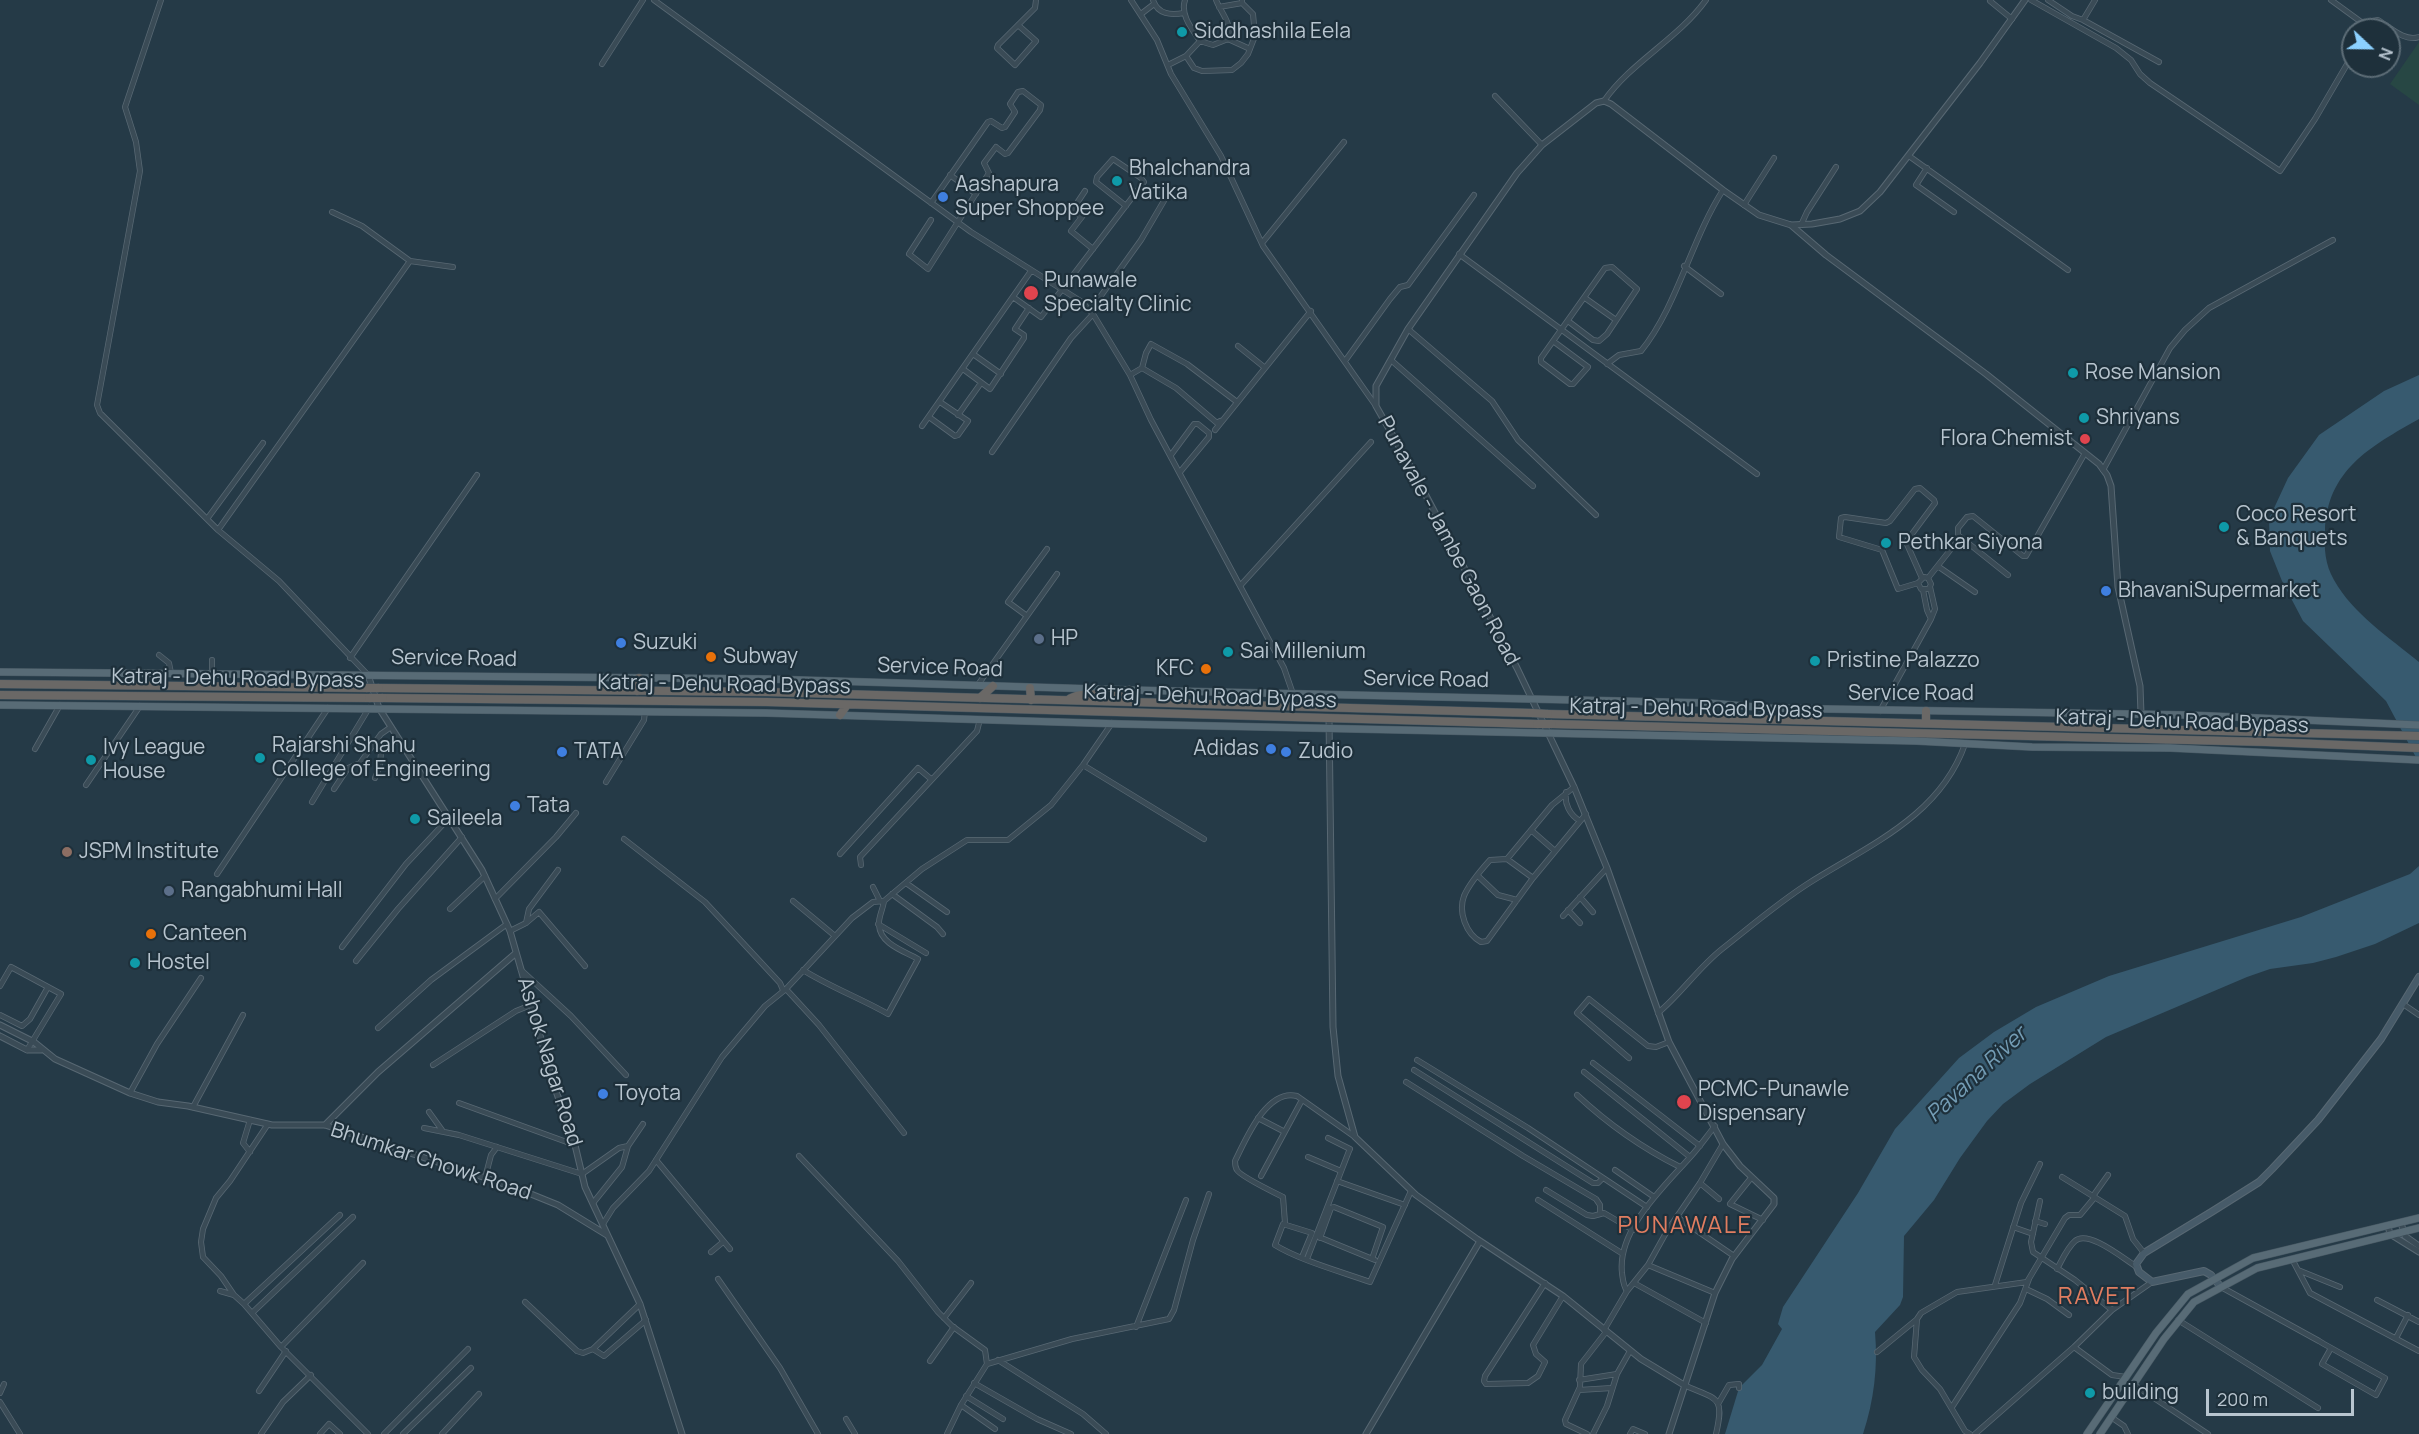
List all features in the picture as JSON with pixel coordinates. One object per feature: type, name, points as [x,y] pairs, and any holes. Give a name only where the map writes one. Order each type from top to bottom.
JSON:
[{"type":"highway","points":[[637,691],[639,678]]},
{"type":"highway","name":"Katraj - Dehu Road Bypass","points":[[0,684],[637,691],[980,698],[2419,736]]},
{"type":"highway","points":[[980,698],[993,686]]},
{"type":"highway","points":[[1030,688],[1031,700]]},
{"type":"highway","points":[[1067,701],[1077,696],[1117,695],[1129,690]]},
{"type":"highway","name":"Katraj - Dehu Road Bypass","points":[[0,694],[847,705],[2266,742],[2419,748]]},
{"type":"highway","points":[[840,715],[847,705]]},
{"type":"highway","points":[[1926,711],[1926,723]]},
{"type":"main road","name":"Service Road","points":[[0,672],[639,678],[1530,698],[1880,711],[2141,714],[2419,725]]},
{"type":"main road","points":[[0,705],[840,715],[2170,748],[2419,760]]},
{"type":"main road","points":[[2221,1287],[2215,1278],[2204,1271],[2152,1282],[2147,1280],[2137,1267],[2138,1260],[2144,1253],[2259,1182],[2272,1169],[2325,1111],[2381,1039],[2419,977]]},
{"type":"main road","points":[[2087,1434],[2178,1304],[2188,1294],[2241,1263],[2262,1255],[2419,1218]]},
{"type":"main road","points":[[2100,1434],[2178,1320],[2194,1302],[2257,1268],[2419,1228]]},
{"type":"street","points":[[161,0],[125,107],[138,149],[140,171],[97,405],[100,413],[218,530],[279,581],[368,675]]},
{"type":"street","points":[[602,64],[643,0]]},
{"type":"street","points":[[654,0],[957,222],[1082,302],[1091,312],[1130,375],[1151,420],[1284,668],[1293,694]]},
{"type":"street","points":[[1018,25],[1036,41],[1015,65],[997,48],[1018,25],[1035,8],[1036,0]]},
{"type":"street","points":[[1131,0],[1157,40],[1171,74],[1221,156],[1262,243],[1376,406]]},
{"type":"street","points":[[1185,0],[1184,13],[1200,41],[1213,45],[1228,39],[1250,49]]},
{"type":"street","points":[[1216,0],[1227,18],[1228,39]]},
{"type":"street","points":[[1706,0],[1661,47],[1621,81],[1604,102],[1759,215],[1791,225],[1834,220],[1860,211],[1880,192],[2024,0]]},
{"type":"street","points":[[1991,0],[1990,2],[2012,19]]},
{"type":"street","points":[[2031,0],[2116,48],[2131,60],[2140,74],[2168,97],[2280,171],[2341,75]]},
{"type":"street","points":[[2048,0],[2072,16],[2158,62]]},
{"type":"street","points":[[2083,20],[2095,0]]},
{"type":"street","points":[[2331,0],[2353,18]]},
{"type":"street","points":[[1141,14],[1153,2],[1170,15],[1184,13]]},
{"type":"street","points":[[1186,56],[1194,68],[1202,71],[1232,70],[1241,63],[1255,36],[1253,14],[1242,2],[1219,7]]},
{"type":"street","points":[[2401,34],[2413,39],[2419,37]]},
{"type":"street","points":[[1168,64],[1186,56],[1200,41]]},
{"type":"street","points":[[931,203],[989,121],[1002,128],[1005,127],[1016,110],[1010,104],[1018,92],[1023,91],[1039,104],[1040,110],[1008,153],[995,148],[984,163],[989,172],[927,269],[909,254],[931,220]]},
{"type":"street","points":[[1495,96],[1542,145]]},
{"type":"street","name":"Punavale - Jambe Gaon Road","points":[[1604,102],[1596,102],[1589,107],[1542,145],[1519,170],[1408,329],[1376,386],[1376,406],[1413,471],[1574,787],[1607,868],[1669,1042],[1723,1144],[1751,1178],[1774,1198],[1774,1204],[1763,1220],[1734,1256],[1715,1293],[1669,1434]]},
{"type":"street","points":[[1262,243],[1344,142]]},
{"type":"street","points":[[1909,156],[2068,270]]},
{"type":"street","points":[[1744,205],[1774,158]]},
{"type":"street","points":[[1013,297],[1041,317],[1144,183],[1113,159],[1097,177],[1096,183],[1126,206]]},
{"type":"street","points":[[1800,225],[1836,167]]},
{"type":"street","points":[[1927,168],[1916,185],[1954,212]]},
{"type":"street","points":[[950,175],[976,194]]},
{"type":"street","points":[[1607,364],[1619,355],[1641,351],[1646,344],[1723,190]]},
{"type":"street","points":[[1081,217],[1073,209],[1084,191]]},
{"type":"street","points":[[1345,361],[1389,300],[1400,287],[1408,285],[1474,195]]},
{"type":"street","points":[[992,452],[1141,240],[1165,199]]},
{"type":"street","points":[[1088,209],[1071,231],[1093,249]]},
{"type":"street","points":[[332,212],[362,226],[410,261],[453,267]]},
{"type":"street","points":[[1791,225],[1834,262],[1986,374],[2103,470],[2111,486],[2118,587],[2140,686],[2141,714]]},
{"type":"street","points":[[2103,470],[2170,348],[2185,330],[2209,308],[2333,240]]},
{"type":"street","points":[[1460,254],[1757,474]]},
{"type":"street","points":[[218,530],[410,261]]},
{"type":"street","points":[[1684,266],[1721,294]]},
{"type":"street","points":[[1552,341],[1588,367],[1573,384],[1540,360],[1552,341],[1603,271],[1612,267],[1637,289],[1607,334],[1599,341],[1593,340],[1568,321]]},
{"type":"street","points":[[922,426],[1031,271]]},
{"type":"street","points":[[1585,298],[1616,320]]},
{"type":"street","points":[[963,369],[990,389],[1024,338],[1024,335],[1016,330],[1016,326],[1029,308]]},
{"type":"street","points":[[1142,368],[1176,388],[1217,423],[1311,311]]},
{"type":"street","points":[[1408,329],[1492,401],[1518,440],[1596,515]]},
{"type":"street","points":[[1130,375],[1142,368],[1151,344],[1187,363],[1236,401]]},
{"type":"street","points":[[1238,346],[1264,367]]},
{"type":"street","points":[[973,354],[1001,374]]},
{"type":"street","points":[[1391,360],[1533,486]]},
{"type":"street","points":[[958,415],[981,383]]},
{"type":"street","points":[[1215,430],[1236,401]]},
{"type":"street","points":[[929,417],[957,436],[968,421],[940,402]]},
{"type":"street","points":[[1171,455],[1194,424],[1198,424],[1209,433],[1209,437],[1180,472]]},
{"type":"street","points":[[1240,586],[1371,442]]},
{"type":"street","points":[[207,519],[263,443]]},
{"type":"street","points":[[2008,575],[1958,535],[1958,528],[1967,517],[1972,516],[2026,556],[2085,453]]},
{"type":"street","points":[[350,658],[477,475]]},
{"type":"street","points":[[1931,619],[1923,590],[1920,581],[1906,542],[1935,503],[1920,488],[1915,489],[1886,523],[1845,516],[1841,518],[1839,537],[1882,549],[1898,589],[1920,581],[1928,578],[1955,544]]},
{"type":"street","points":[[1027,616],[1008,602],[1047,549]]},
{"type":"street","points":[[1939,567],[1976,592]]},
{"type":"street","points":[[977,686],[1057,574]]},
{"type":"street","points":[[1880,711],[1935,609],[1928,578]]},
{"type":"street","points":[[1923,590],[1930,587]]},
{"type":"street","points":[[159,655],[169,663],[171,673]]},
{"type":"street","points":[[212,660],[212,673]]},
{"type":"street","name":"Ashok Nagar Road","points":[[368,675],[379,708],[450,817],[485,876],[510,931],[585,1187],[640,1304],[682,1434]]},
{"type":"street","points":[[35,749],[60,705]]},
{"type":"street","points":[[86,785],[140,706]]},
{"type":"street","points":[[217,874],[328,708]]},
{"type":"street","points":[[312,802],[369,708]]},
{"type":"street","points":[[606,782],[644,720],[645,711]]},
{"type":"street","points":[[1329,718],[1332,1027],[1338,1076],[1354,1137]]},
{"type":"street","points":[[861,866],[860,857],[977,731],[980,719]]},
{"type":"street","points":[[603,1224],[613,1208],[632,1190],[656,1160],[722,1057],[765,1006],[785,989],[852,918],[873,902],[882,901],[922,868],[967,840],[1008,840],[1051,805],[1083,765],[1112,723]]},
{"type":"street","points":[[334,789],[348,768],[360,763],[381,734],[391,727]]},
{"type":"street","points":[[375,778],[380,766],[381,751],[399,739]]},
{"type":"street","points":[[1658,1013],[1709,960],[1808,883],[1882,840],[1916,816],[1955,769],[1965,744]]},
{"type":"street","points":[[1083,765],[1204,839]]},
{"type":"street","points":[[840,854],[918,768],[932,779]]},
{"type":"street","points":[[1507,859],[1552,805],[1574,787]]},
{"type":"street","points":[[1566,792],[1565,798],[1569,809],[1572,815],[1580,821]]},
{"type":"street","points":[[495,899],[556,837],[576,813]]},
{"type":"street","points":[[1533,878],[1507,859],[1490,860],[1464,896],[1467,928],[1477,940],[1487,941],[1533,878],[1586,814]]},
{"type":"street","points":[[342,947],[406,864],[450,817]]},
{"type":"street","points":[[1531,830],[1555,851]]},
{"type":"street","points":[[356,961],[462,837]]},
{"type":"street","points":[[624,839],[705,902],[819,1025],[904,1133]]},
{"type":"street","points":[[1563,916],[1607,868]]},
{"type":"street","points":[[526,923],[529,909],[558,870]]},
{"type":"street","points":[[450,909],[485,876]]},
{"type":"street","points":[[1478,876],[1498,895],[1517,900]]},
{"type":"street","points":[[906,883],[947,912]]},
{"type":"street","points":[[803,970],[888,1014],[918,959],[888,942],[882,936],[878,924],[882,901],[873,887]]},
{"type":"street","points":[[892,894],[937,927],[943,934]]},
{"type":"street","points":[[1580,897],[1593,912]]},
{"type":"street","points":[[793,901],[835,936]]},
{"type":"street","points":[[1568,910],[1581,923]]},
{"type":"street","points":[[510,931],[526,923],[539,912],[585,966]]},
{"type":"street","points":[[378,1028],[431,980],[507,924]]},
{"type":"street","points":[[878,924],[926,953]]},
{"type":"street","points":[[325,1125],[415,1039],[516,953]]},
{"type":"street","points":[[0,986],[11,968],[61,994],[34,1042],[27,1050]]},
{"type":"street","points":[[521,970],[534,979],[571,1016],[626,1075]]},
{"type":"street","points":[[130,1093],[157,1044],[201,978]]},
{"type":"street","points":[[0,1015],[22,1026],[30,1019],[48,987]]},
{"type":"street","points":[[1629,1058],[1577,1013],[1589,999],[1648,1046],[1656,1047],[1669,1042]]},
{"type":"street","points":[[2403,1004],[2419,1015]]},
{"type":"street","points":[[433,1065],[516,1011],[531,1005]]},
{"type":"street","points":[[193,1107],[243,1015]]},
{"type":"street","name":"Bhumkar Chowk Road","points":[[0,1025],[34,1042],[41,1050],[55,1059],[130,1093],[159,1102],[193,1107],[268,1124],[325,1125],[485,1178],[558,1205],[608,1236]]},
{"type":"street","name":"Bhumkar Chowk Road","points":[[0,1036],[27,1050],[41,1050]]},
{"type":"street","points":[[1417,1060],[1528,1128],[1647,1207]]},
{"type":"street","points":[[1593,1063],[1700,1146]]},
{"type":"street","points":[[1414,1070],[1593,1182],[1598,1183],[1603,1178]]},
{"type":"street","points":[[1584,1072],[1690,1157]]},
{"type":"street","points":[[1406,1082],[1596,1199],[1600,1205],[1600,1213]]},
{"type":"street","points":[[1411,1191],[1370,1282],[1275,1245],[1285,1223],[1283,1197],[1259,1186],[1253,1179],[1239,1173],[1235,1161],[1258,1118],[1273,1100],[1281,1096],[1294,1095],[1354,1137],[1411,1191],[1480,1241],[1563,1296],[1630,1352],[1684,1385],[1712,1398],[1718,1404],[1721,1412],[1716,1434]]},
{"type":"street","points":[[1577,1095],[1609,1124],[1642,1147],[1680,1167]]},
{"type":"street","points":[[1261,1176],[1283,1131],[1302,1100]]},
{"type":"street","points":[[459,1103],[574,1145]]},
{"type":"street","points":[[429,1112],[442,1130]]},
{"type":"street","points":[[1258,1118],[1283,1131]]},
{"type":"street","points":[[249,1152],[243,1143],[250,1120]]},
{"type":"street","points":[[268,1124],[216,1198],[203,1229],[201,1242],[203,1257],[281,1347],[368,1434]]},
{"type":"street","points":[[593,1203],[622,1167],[628,1146],[643,1124]]},
{"type":"street","points":[[1627,1291],[1624,1287],[1621,1260],[1633,1230],[1654,1197],[1700,1146],[1714,1125]]},
{"type":"street","points":[[424,1128],[442,1130],[582,1174],[619,1148],[628,1146]]},
{"type":"street","points":[[1342,1145],[1349,1133]]},
{"type":"street","points":[[1318,1237],[1350,1149],[1328,1138]]},
{"type":"street","points":[[1587,1434],[1564,1422],[1579,1390],[1581,1364],[1605,1331],[1627,1291],[1648,1265],[1723,1144]]},
{"type":"street","points":[[485,1178],[491,1155],[496,1147]]},
{"type":"street","points":[[798,1156],[898,1261],[944,1318],[985,1350],[987,1364]]},
{"type":"street","points":[[1308,1157],[1341,1171]]},
{"type":"street","points":[[656,1160],[730,1249]]},
{"type":"street","points":[[1995,1285],[2021,1203],[2040,1164]]},
{"type":"street","points":[[1615,1170],[1654,1197]]},
{"type":"street","points":[[1952,1407],[2020,1304],[2029,1280],[2065,1218],[2069,1215],[2080,1215],[2108,1175]]},
{"type":"street","points":[[2062,1177],[2125,1216],[2130,1234],[2144,1253]]},
{"type":"street","points":[[1751,1178],[1730,1204],[1763,1220]]},
{"type":"street","points":[[1338,1180],[1405,1205]]},
{"type":"street","points":[[1700,1183],[1719,1199]]},
{"type":"street","points":[[1546,1190],[1587,1215],[1606,1214],[1633,1230]]},
{"type":"street","points":[[947,1434],[966,1396],[987,1364],[1072,1339],[1164,1321],[1172,1315],[1209,1194]]},
{"type":"street","points":[[1136,1327],[1186,1200]]},
{"type":"street","points":[[1539,1200],[1623,1254]]},
{"type":"street","points":[[2040,1201],[2031,1249],[2041,1259],[2112,1310]]},
{"type":"street","points":[[1305,1258],[1318,1237],[1331,1208],[1383,1227],[1372,1259]]},
{"type":"street","points":[[244,1304],[340,1215]]},
{"type":"street","points":[[252,1314],[353,1217]]},
{"type":"street","points":[[1677,1217],[1734,1256]]},
{"type":"street","points":[[2035,1221],[2045,1224]]},
{"type":"street","points":[[1285,1223],[1312,1233],[1305,1258]]},
{"type":"street","points":[[2401,1223],[2402,1231],[2408,1240],[2419,1246]]},
{"type":"street","points":[[2388,1226],[2390,1234],[2419,1252]]},
{"type":"street","points":[[2013,1227],[2033,1234]]},
{"type":"street","points":[[1318,1237],[1379,1262]]},
{"type":"street","points":[[2057,1269],[2071,1245],[2077,1239],[2082,1238],[2098,1242],[2137,1267]]},
{"type":"street","points":[[1366,1434],[1480,1241]]},
{"type":"street","points":[[711,1252],[723,1242]]},
{"type":"street","points":[[2291,1258],[2310,1293],[2419,1351]]},
{"type":"street","points":[[281,1347],[363,1263]]},
{"type":"street","points":[[1648,1265],[1715,1293]]},
{"type":"street","points":[[2298,1270],[2340,1287]]},
{"type":"street","points":[[718,1279],[778,1364],[818,1434]]},
{"type":"street","points":[[1876,1352],[1917,1319],[1921,1313],[1948,1296],[1967,1289],[2029,1280]]},
{"type":"street","points":[[1975,1434],[2074,1347],[2112,1310],[2152,1282]]},
{"type":"street","points":[[944,1318],[971,1283]]},
{"type":"street","points":[[1545,1283],[1485,1376],[1486,1384],[1528,1383],[1538,1376],[1545,1362],[1536,1354],[1533,1345],[1563,1296]]},
{"type":"street","points":[[1634,1283],[1706,1323]]},
{"type":"street","points":[[2221,1287],[2331,1347],[2385,1378],[2376,1395],[2322,1364],[2331,1347]]},
{"type":"street","points":[[2026,1289],[2047,1299],[2069,1315]]},
{"type":"street","points":[[220,1291],[234,1295]]},
{"type":"street","points":[[2377,1300],[2419,1322]]},
{"type":"street","points":[[525,1302],[577,1351],[586,1353],[640,1304]]},
{"type":"street","points":[[2396,1338],[2408,1315]]},
{"type":"street","points":[[1917,1319],[1914,1357],[1952,1407],[1965,1431],[1970,1434]]},
{"type":"street","points":[[593,1349],[604,1356],[646,1320]]},
{"type":"street","points":[[2178,1320],[2318,1408]]},
{"type":"street","points":[[930,1361],[954,1327]]},
{"type":"street","points":[[2074,1347],[2112,1375],[2126,1377]]},
{"type":"street","points":[[384,1434],[468,1349]]},
{"type":"street","points":[[259,1391],[286,1352]]},
{"type":"street","points":[[1593,1434],[1617,1374],[1630,1352]]},
{"type":"street","points":[[998,1360],[1083,1414],[1106,1434]]},
{"type":"street","points":[[403,1434],[471,1368]]},
{"type":"street","points":[[1579,1380],[1617,1374]]},
{"type":"street","points":[[261,1434],[283,1402],[310,1375]]},
{"type":"street","points":[[0,1393],[4,1383]]},
{"type":"street","points":[[974,1383],[1037,1419],[1071,1434]]},
{"type":"street","points":[[1718,1404],[1729,1385],[1739,1384],[1739,1388]]},
{"type":"street","points":[[2133,1384],[2208,1434]]},
{"type":"street","points":[[1579,1390],[1612,1388]]},
{"type":"street","points":[[442,1434],[479,1394]]},
{"type":"street","points":[[966,1396],[1003,1419]]},
{"type":"street","points":[[0,1402],[20,1434]]},
{"type":"street","points":[[961,1405],[995,1429]]},
{"type":"street","points":[[2111,1417],[2124,1426],[2128,1434]]},
{"type":"street","points":[[846,1419],[855,1434]]},
{"type":"street","points":[[320,1434],[329,1424],[339,1434]]},
{"type":"street","points":[[1630,1434],[1633,1429],[1645,1434]]},
{"type":"green space","points":[[2419,42],[2419,105],[2390,84],[2394,78],[2401,78],[2401,68]]},
{"type":"water","points":[[2419,375],[2419,419],[2369,450],[2343,476],[2328,510],[2325,544],[2329,568],[2334,580],[2351,604],[2419,662],[2419,763],[2386,701],[2303,621],[2282,581],[2270,551],[2269,519],[2288,478],[2319,435],[2384,391]]},
{"type":"water","name":"Pavana River","points":[[2419,866],[2419,923],[2375,944],[2336,957],[2270,969],[2247,977],[2106,1037],[2030,1084],[2003,1104],[1987,1121],[1960,1158],[1934,1200],[1904,1236],[1903,1297],[1900,1305],[1875,1332],[1874,1383],[1863,1434],[1725,1434],[1739,1388],[1762,1365],[1782,1329],[1778,1324],[1783,1307],[1858,1193],[1895,1129],[1959,1058],[1994,1032],[2036,1007],[2109,976],[2301,917],[2410,874]]},
{"type":"place","name":"Siddhashila Eela","points":[[1182,32]]},
{"type":"place","name":"Bhalchandra Vatika","points":[[1117,181]]},
{"type":"place","name":"Aashapura Super Shoppee","points":[[943,197]]},
{"type":"place","name":"Punawale Specialty Clinic","points":[[1031,293]]},
{"type":"place","name":"Rose Mansion","points":[[2073,373]]},
{"type":"place","name":"Shriyans","points":[[2084,418]]},
{"type":"place","name":"Flora Chemist","points":[[2085,439]]},
{"type":"place","name":"Coco Resort & Banquets","points":[[2224,527]]},
{"type":"place","name":"Pethkar Siyona","points":[[1886,543]]},
{"type":"place","name":"BhavaniSupermarket","points":[[2106,591]]},
{"type":"place","name":"HP","points":[[1039,639]]},
{"type":"place","name":"Suzuki","points":[[621,643]]},
{"type":"place","name":"Sai Millenium","points":[[1228,652]]},
{"type":"place","name":"Subway","points":[[711,657]]},
{"type":"place","name":"Pristine Palazzo","points":[[1815,661]]},
{"type":"place","name":"KFC","points":[[1206,669]]},
{"type":"place","name":"Adidas","points":[[1271,749]]},
{"type":"place","name":"TATA","points":[[562,752]]},
{"type":"place","name":"Zudio","points":[[1286,752]]},
{"type":"place","name":"Rajarshi Shahu College of Engineering","points":[[260,758]]},
{"type":"place","name":"Ivy League House","points":[[91,760]]},
{"type":"place","name":"Tata","points":[[515,806]]},
{"type":"place","name":"Saileela","points":[[415,819]]},
{"type":"place","name":"JSPM Institute","points":[[67,852]]},
{"type":"place","name":"Rangabhumi Hall","points":[[169,891]]},
{"type":"place","name":"Canteen","points":[[151,934]]},
{"type":"place","name":"Hostel","points":[[135,963]]},
{"type":"place","name":"Toyota","points":[[603,1094]]},
{"type":"place","name":"PCMC-Punawle Dispensary","points":[[1684,1102]]},
{"type":"place","name":"building","points":[[2090,1393]]},
{"type":"district","name":"PUNAWALE","points":[[1685,1226]]},
{"type":"district","name":"RAVET","points":[[2097,1297]]}]
